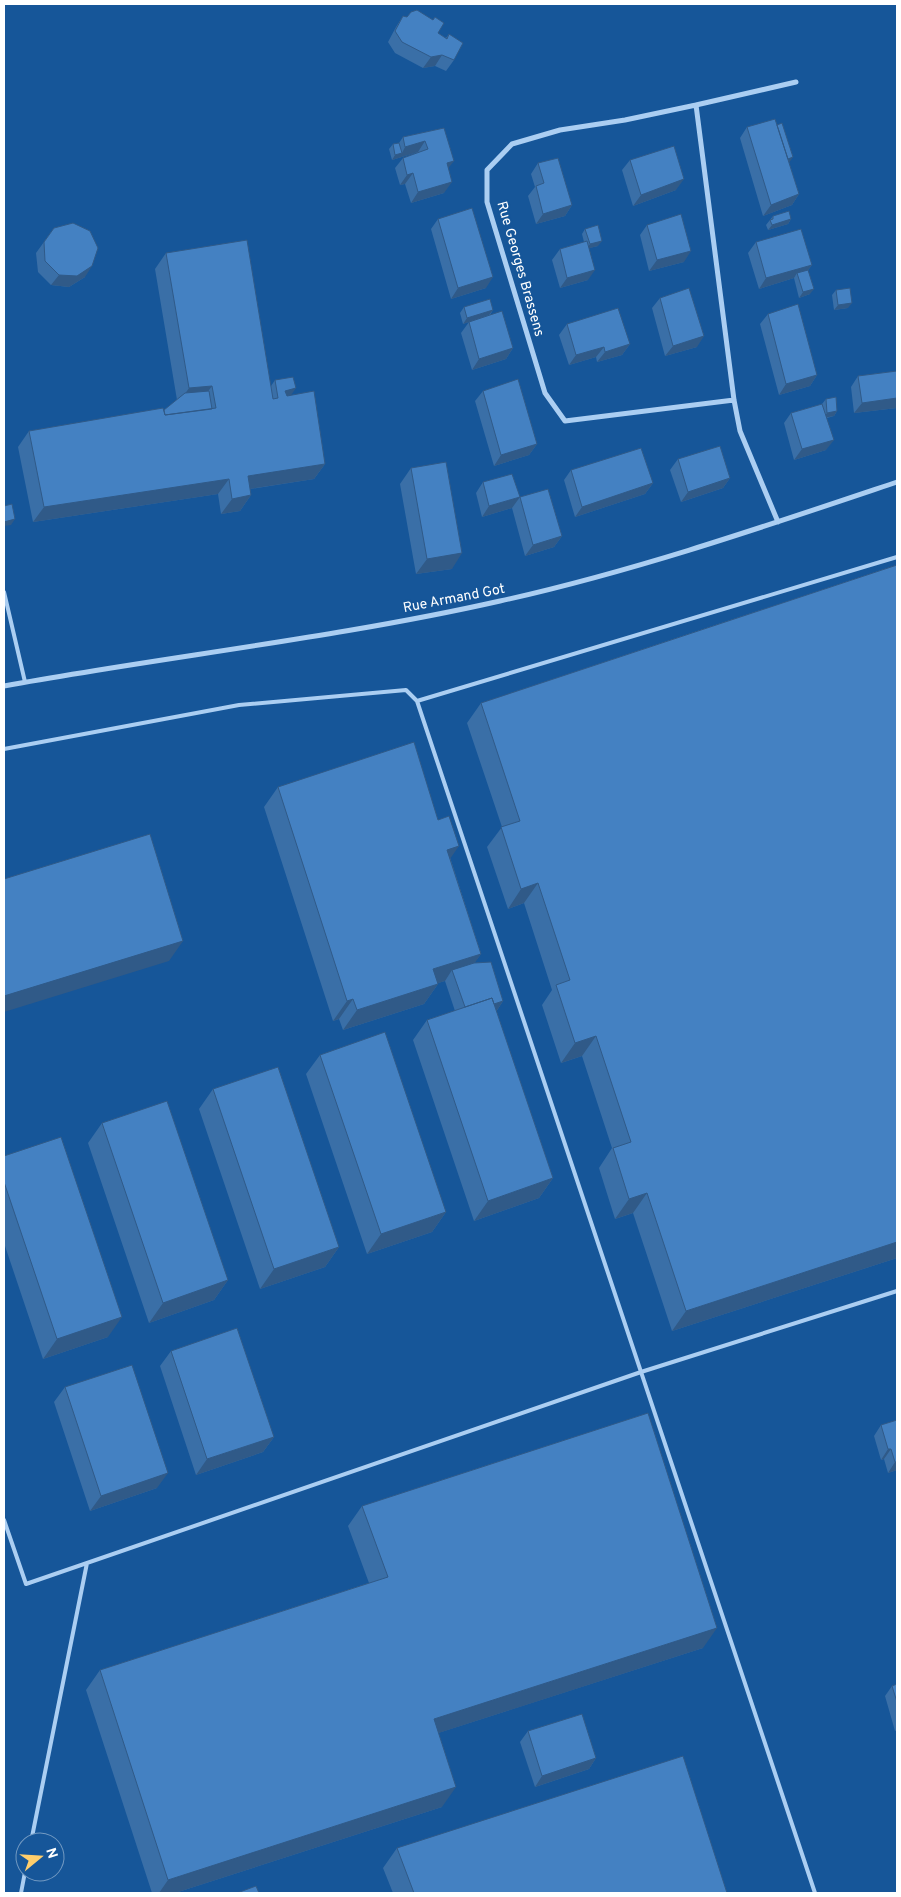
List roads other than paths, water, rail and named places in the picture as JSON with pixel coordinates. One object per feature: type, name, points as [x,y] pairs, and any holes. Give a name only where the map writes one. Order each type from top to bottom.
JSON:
[{"type":"street","name":"Rue Georges Brassens","points":[[734,400],[565,421],[545,393],[487,202],[487,170],[512,144],[560,130],[625,120],[796,82]]},
{"type":"street","points":[[696,105],[734,400],[740,431],[778,522]]},
{"type":"street","name":"Rue Armand Got","points":[[4,686],[412,619],[500,602],[618,573],[897,482]]},
{"type":"lane","points":[[417,701],[897,557]]},
{"type":"lane","points":[[4,592],[25,682]]},
{"type":"lane","points":[[4,749],[239,705],[406,690],[417,701],[816,1893]]},
{"type":"lane","points":[[4,1520],[26,1584],[641,1372],[897,1291]]},
{"type":"lane","points":[[33,1832],[88,1562]]}]
